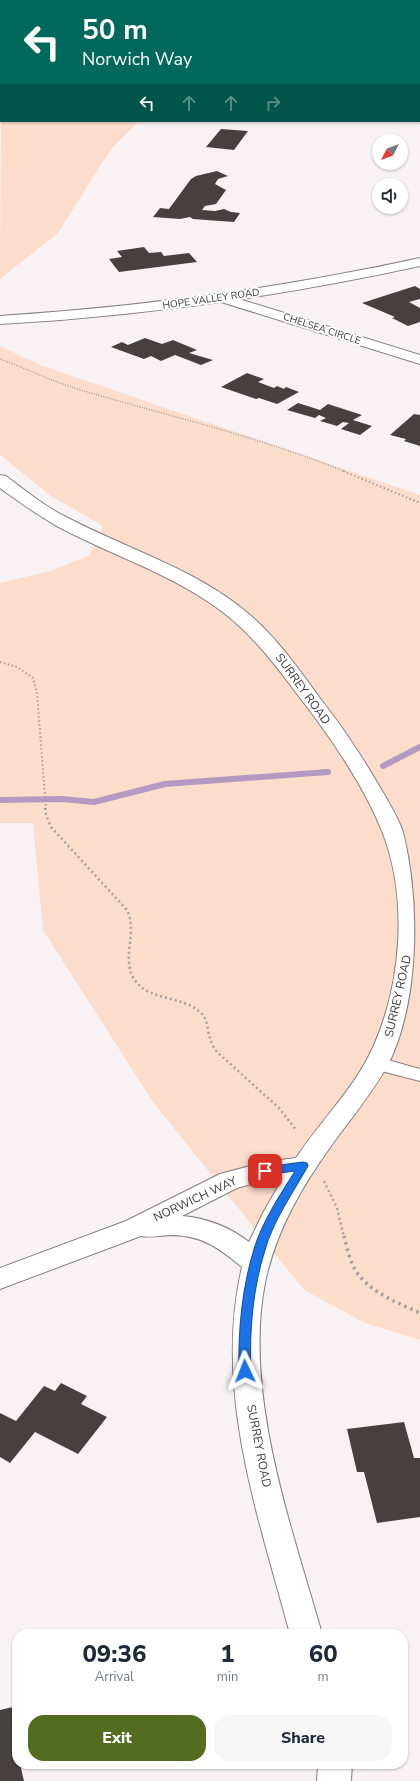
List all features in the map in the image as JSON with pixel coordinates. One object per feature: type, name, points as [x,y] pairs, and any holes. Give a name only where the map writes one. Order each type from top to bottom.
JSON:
[{"type":"street","name":"HOPE VALLEY ROAD","points":[[0,320],[138,308],[223,298],[334,280],[420,262]]},
{"type":"street","name":"CHELSEA CIRCLE","points":[[223,298],[420,360]]},
{"type":"street","name":"SURREY ROAD","points":[[0,480],[31,503],[62,522],[163,569],[211,595],[248,622],[275,650],[347,750],[381,807],[393,833],[400,858],[405,884],[410,943],[407,965],[396,1012],[386,1045],[372,1074],[313,1172],[279,1206],[259,1248],[250,1288],[244,1346],[245,1371],[259,1462],[305,1629]]},
{"type":"street","name":"NORWICH WAY","points":[[0,1279],[135,1228],[229,1180],[265,1171],[313,1172]]},
{"type":"street","name":"NORWICH WAY","points":[[135,1228],[170,1224],[202,1228],[226,1239],[256,1263]]},
{"type":"lane","points":[[377,1063],[420,1074]]},
{"type":"path","points":[[0,359],[89,393],[187,419],[309,457],[420,503]]},
{"type":"path","points":[[0,662],[17,667],[33,678],[37,692],[40,714],[46,815],[58,835],[126,907],[131,917],[132,930],[129,959],[130,968],[135,979],[151,994],[192,1006],[203,1014],[207,1021],[211,1041],[217,1052],[279,1108],[300,1137]]},
{"type":"path","points":[[313,1172],[338,1210],[350,1257],[357,1272],[373,1287],[390,1298],[420,1313]]},
{"type":"shaded area","points":[[1,122],[138,122],[111,149],[58,233],[0,279]]},
{"type":"shaded area","points":[[0,346],[40,365],[420,495],[420,1340],[365,1323],[304,1290],[153,1102],[43,930],[33,823],[0,823],[0,583],[50,571],[89,556],[103,526],[51,496],[0,455]]},
{"type":"building","points":[[221,129],[248,131],[234,150],[206,147]]},
{"type":"building","points":[[217,171],[228,176],[218,179],[215,184],[226,190],[216,204],[205,206],[202,210],[215,211],[224,209],[231,212],[240,213],[234,222],[193,219],[190,217],[180,219],[153,217],[160,208],[169,209],[191,179],[196,176]]},
{"type":"building","points":[[144,247],[149,253],[161,252],[164,256],[189,253],[197,262],[119,272],[109,259],[122,257],[117,251]]},
{"type":"building","points":[[415,286],[420,289],[420,299],[409,302],[420,308],[420,322],[408,326],[392,318],[395,317],[362,303]]},
{"type":"building","points":[[145,338],[162,344],[173,340],[197,350],[189,353],[213,360],[201,365],[175,355],[161,361],[151,356],[144,359],[111,347],[122,342],[128,345]]},
{"type":"building","points":[[247,373],[264,379],[258,382],[274,388],[277,386],[284,389],[286,387],[299,392],[277,404],[259,398],[256,399],[221,387]]},
{"type":"building","points":[[298,403],[320,410],[328,404],[362,415],[353,420],[372,426],[360,435],[341,429],[349,423],[343,422],[337,426],[320,421],[326,418],[319,415],[315,418],[287,410]]},
{"type":"building","points":[[414,414],[420,415],[420,446],[404,441],[406,439],[390,435]]},
{"type":"building","points":[[61,1383],[87,1396],[81,1404],[107,1417],[78,1454],[35,1432],[10,1463],[0,1457],[0,1413],[16,1421],[44,1386],[55,1391]]},
{"type":"building","points":[[404,1422],[414,1458],[420,1458],[420,1517],[377,1523],[364,1472],[357,1472],[347,1429]]},
{"type":"building","points":[[12,1707],[12,1769],[21,1769],[24,1781],[0,1781],[0,1710]]},
{"type":"waterway","points":[[383,766],[420,747]]},
{"type":"waterway","points":[[0,800],[62,799],[94,802],[165,784],[328,772]]},
{"type":"route","points":[[245,1371],[244,1346],[250,1288],[259,1248],[279,1206],[303,1166],[265,1171]]}]
